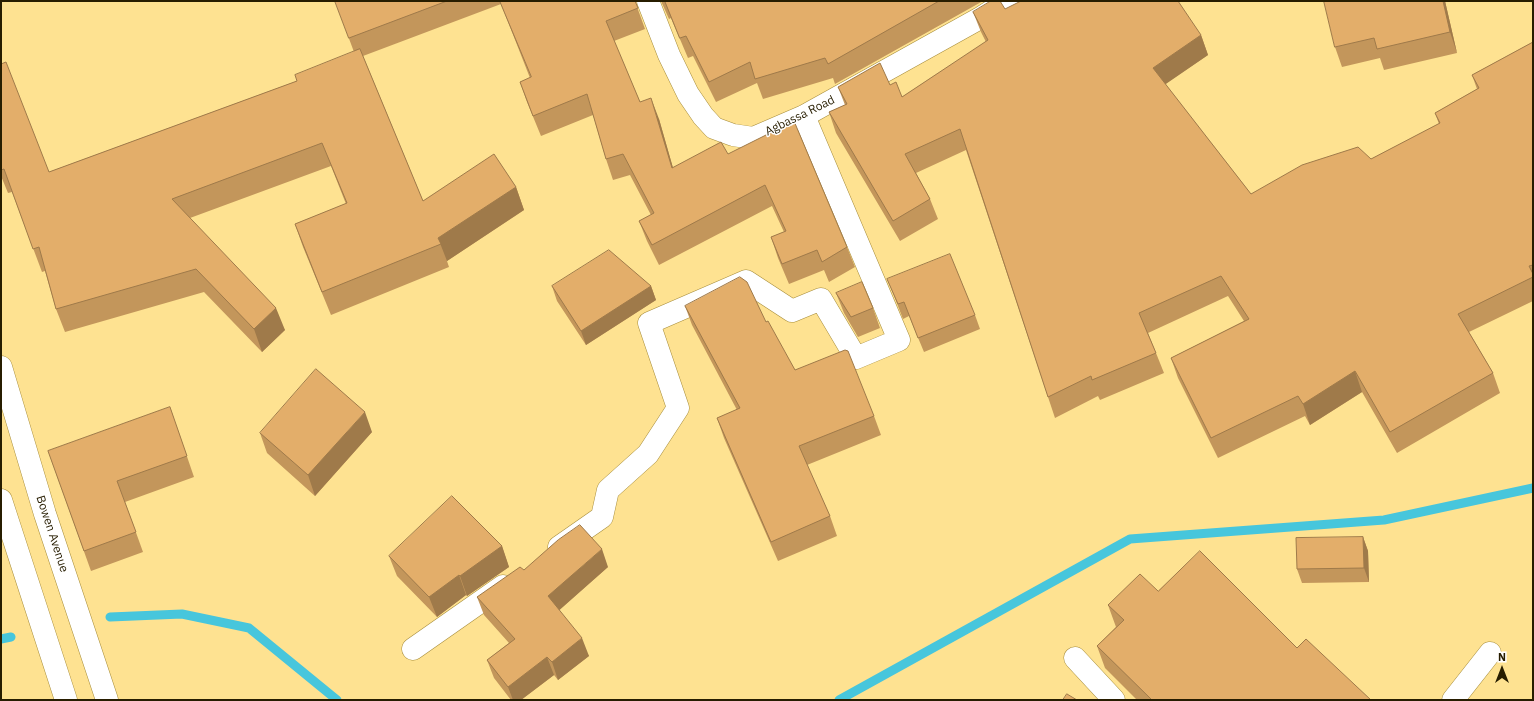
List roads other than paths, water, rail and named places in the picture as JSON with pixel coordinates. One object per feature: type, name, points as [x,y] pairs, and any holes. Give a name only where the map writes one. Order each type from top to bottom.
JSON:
[{"type":"street","name":"Agbassa Road","points":[[648,1],[669,55],[688,94],[703,116],[714,128],[733,135],[753,138],[804,116],[982,17],[1007,1]]},
{"type":"street","points":[[543,558],[602,517],[608,490],[648,454],[678,408],[649,323],[746,281],[792,311],[820,299],[856,358],[899,340],[804,116]]},
{"type":"street","name":"Bowen Avenue","points":[[1,367],[45,514],[107,700]]},
{"type":"street","points":[[1,500],[66,700]]},
{"type":"street","points":[[413,649],[517,576]]},
{"type":"street","points":[[1453,700],[1490,653]]},
{"type":"street","points":[[1075,658],[1114,700]]},
{"type":"waterway","points":[[839,700],[1130,539],[1384,520],[1533,488]]},
{"type":"waterway","points":[[110,617],[182,614],[249,628],[337,700]]},
{"type":"waterway","points":[[1,639],[11,637]]}]
